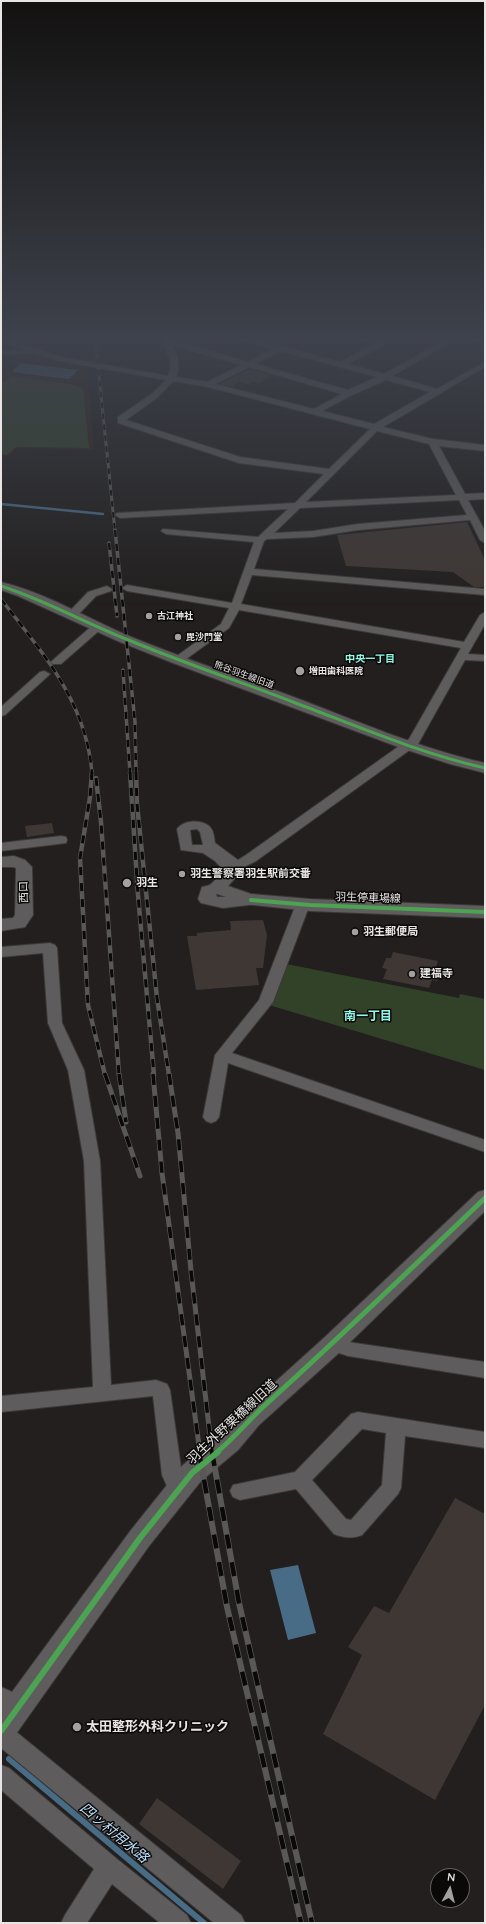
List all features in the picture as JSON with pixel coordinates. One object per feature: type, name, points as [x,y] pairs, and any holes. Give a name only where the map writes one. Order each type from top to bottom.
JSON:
[{"type":"main road","name":"羽生停車場線","points":[[251,900],[303,904],[485,912]]},
{"type":"street","points":[[139,427],[239,460],[332,472]]},
{"type":"street","points":[[178,660],[225,626],[236,605],[262,538],[332,472],[376,427],[433,442],[485,448]]},
{"type":"street","points":[[433,442],[444,467],[478,522],[485,540]]},
{"type":"street","points":[[120,515],[485,496]]},
{"type":"street","points":[[166,531],[262,538],[313,534],[358,527],[478,522]]},
{"type":"street","points":[[248,572],[485,592]]},
{"type":"street","name":"熊谷羽生線旧道","points":[[1,586],[23,593],[97,627],[178,660],[285,698],[406,745],[454,761],[485,768]]},
{"type":"street","points":[[127,588],[236,605],[468,646]]},
{"type":"street","points":[[72,615],[92,594],[107,589]]},
{"type":"street","points":[[251,900],[218,902],[207,898],[208,891],[217,888],[235,869],[406,745],[414,741],[485,615]]},
{"type":"street","points":[[57,662],[97,627]]},
{"type":"street","points":[[461,657],[485,658]]},
{"type":"street","points":[[1,713],[44,674]]},
{"type":"street","points":[[1,847],[61,840]]},
{"type":"street","name":"西口","points":[[1,862],[15,861],[24,867],[24,915],[19,923],[1,925]]},
{"type":"street","points":[[211,1117],[222,1055],[266,1002],[303,904]]},
{"type":"street","points":[[1,952],[50,948],[55,1023],[76,1070],[92,1161],[102,1393]]},
{"type":"street","points":[[222,1055],[485,1146]]},
{"type":"street","name":"羽生外野栗橋線旧道","points":[[4,1720],[140,1538],[178,1489],[201,1463],[229,1442],[251,1418],[333,1344],[485,1198]]},
{"type":"street","points":[[333,1344],[348,1349],[485,1370]]},
{"type":"street","points":[[1,1404],[156,1388],[161,1390],[172,1475],[178,1489]]},
{"type":"street","points":[[240,1491],[300,1480],[358,1420],[485,1440]]},
{"type":"street","points":[[300,1480],[341,1528],[355,1529],[391,1488],[396,1427]]},
{"type":"street","points":[[4,1720],[233,1923]]},
{"type":"street","points":[[1,1776],[109,1867],[179,1923]]},
{"type":"street","points":[[73,1923],[109,1867]]},
{"type":"shaded area","points":[[1,427],[92,427],[94,450],[18,448],[10,456],[1,456]]},
{"type":"green space","points":[[1,427],[87,427],[89,448],[16,447],[7,455],[1,454]]},
{"type":"green space","points":[[286,964],[459,998],[460,994],[485,999],[485,1070],[269,1005]]},
{"type":"water","points":[[298,1565],[316,1633],[288,1640],[270,1570]]},
{"type":"building","points":[[467,522],[485,560],[485,587],[474,587],[453,572],[346,566],[337,535]]},
{"type":"building","points":[[52,823],[54,833],[27,837],[25,826]]},
{"type":"building","points":[[263,920],[267,935],[263,968],[256,968],[259,985],[196,990],[187,936],[197,936],[197,933],[231,930],[230,921]]},
{"type":"building","name":"建福寺","points":[[393,952],[438,961],[436,967],[441,968],[437,981],[432,980],[429,988],[383,979],[387,969],[382,968],[386,958],[391,958]]},
{"type":"building","points":[[455,1498],[485,1514],[485,1705],[435,1800],[323,1734],[362,1655],[348,1647],[374,1606],[389,1613]]},
{"type":"building","points":[[157,1798],[241,1861],[223,1889],[139,1824]]},
{"type":"waterway","points":[[1,504],[103,514]]},
{"type":"waterway","name":"四ッ村用水路","points":[[9,1759],[204,1923]]},
{"type":"railway","points":[[104,427],[115,531]]},
{"type":"railway","points":[[115,530],[135,722],[136,773]]},
{"type":"railway","points":[[109,543],[117,616]]},
{"type":"railway","points":[[1,599],[47,659],[72,701],[81,723],[88,747],[92,773]]},
{"type":"railway","points":[[123,670],[130,773]]},
{"type":"railway","points":[[130,772],[138,895],[154,1075]]},
{"type":"railway","points":[[136,772],[137,804],[157,998],[169,1075]]},
{"type":"railway","points":[[92,773],[90,797],[80,858],[88,1005],[105,1075]]},
{"type":"railway","points":[[96,778],[101,822],[119,1075]]},
{"type":"railway","points":[[105,1074],[140,1176]]},
{"type":"railway","points":[[119,1074],[126,1122]]},
{"type":"railway","points":[[153,1074],[162,1173],[200,1453]]},
{"type":"railway","points":[[169,1074],[178,1133],[191,1271],[212,1453]]},
{"type":"railway","points":[[199,1452],[227,1607],[301,1923]]},
{"type":"railway","points":[[212,1452],[239,1603],[312,1923]]},
{"type":"cycle path","points":[[1,586],[23,593],[125,639],[178,660],[406,745],[455,761],[485,768]]},
{"type":"cycle path","points":[[251,900],[310,905],[485,912]]},
{"type":"cycle path","points":[[1,1731],[140,1538],[192,1473],[229,1442],[251,1418],[333,1344],[485,1198]]},
{"type":"place","name":"古江神社","points":[[149,616]]},
{"type":"place","name":"毘沙門堂","points":[[178,637]]},
{"type":"place","name":"増田歯科医院","points":[[300,671]]},
{"type":"place","name":"羽生警察署羽生駅前交番","points":[[182,874]]},
{"type":"place","name":"羽生","points":[[127,883]]},
{"type":"place","name":"羽生郵便局","points":[[355,932]]},
{"type":"place","name":"建福寺","points":[[412,974]]},
{"type":"place","name":"太田整形外科クリニック","points":[[77,1727]]},
{"type":"district","name":"中央一丁目","points":[[370,659]]},
{"type":"district","name":"南一丁目","points":[[368,1016]]}]
